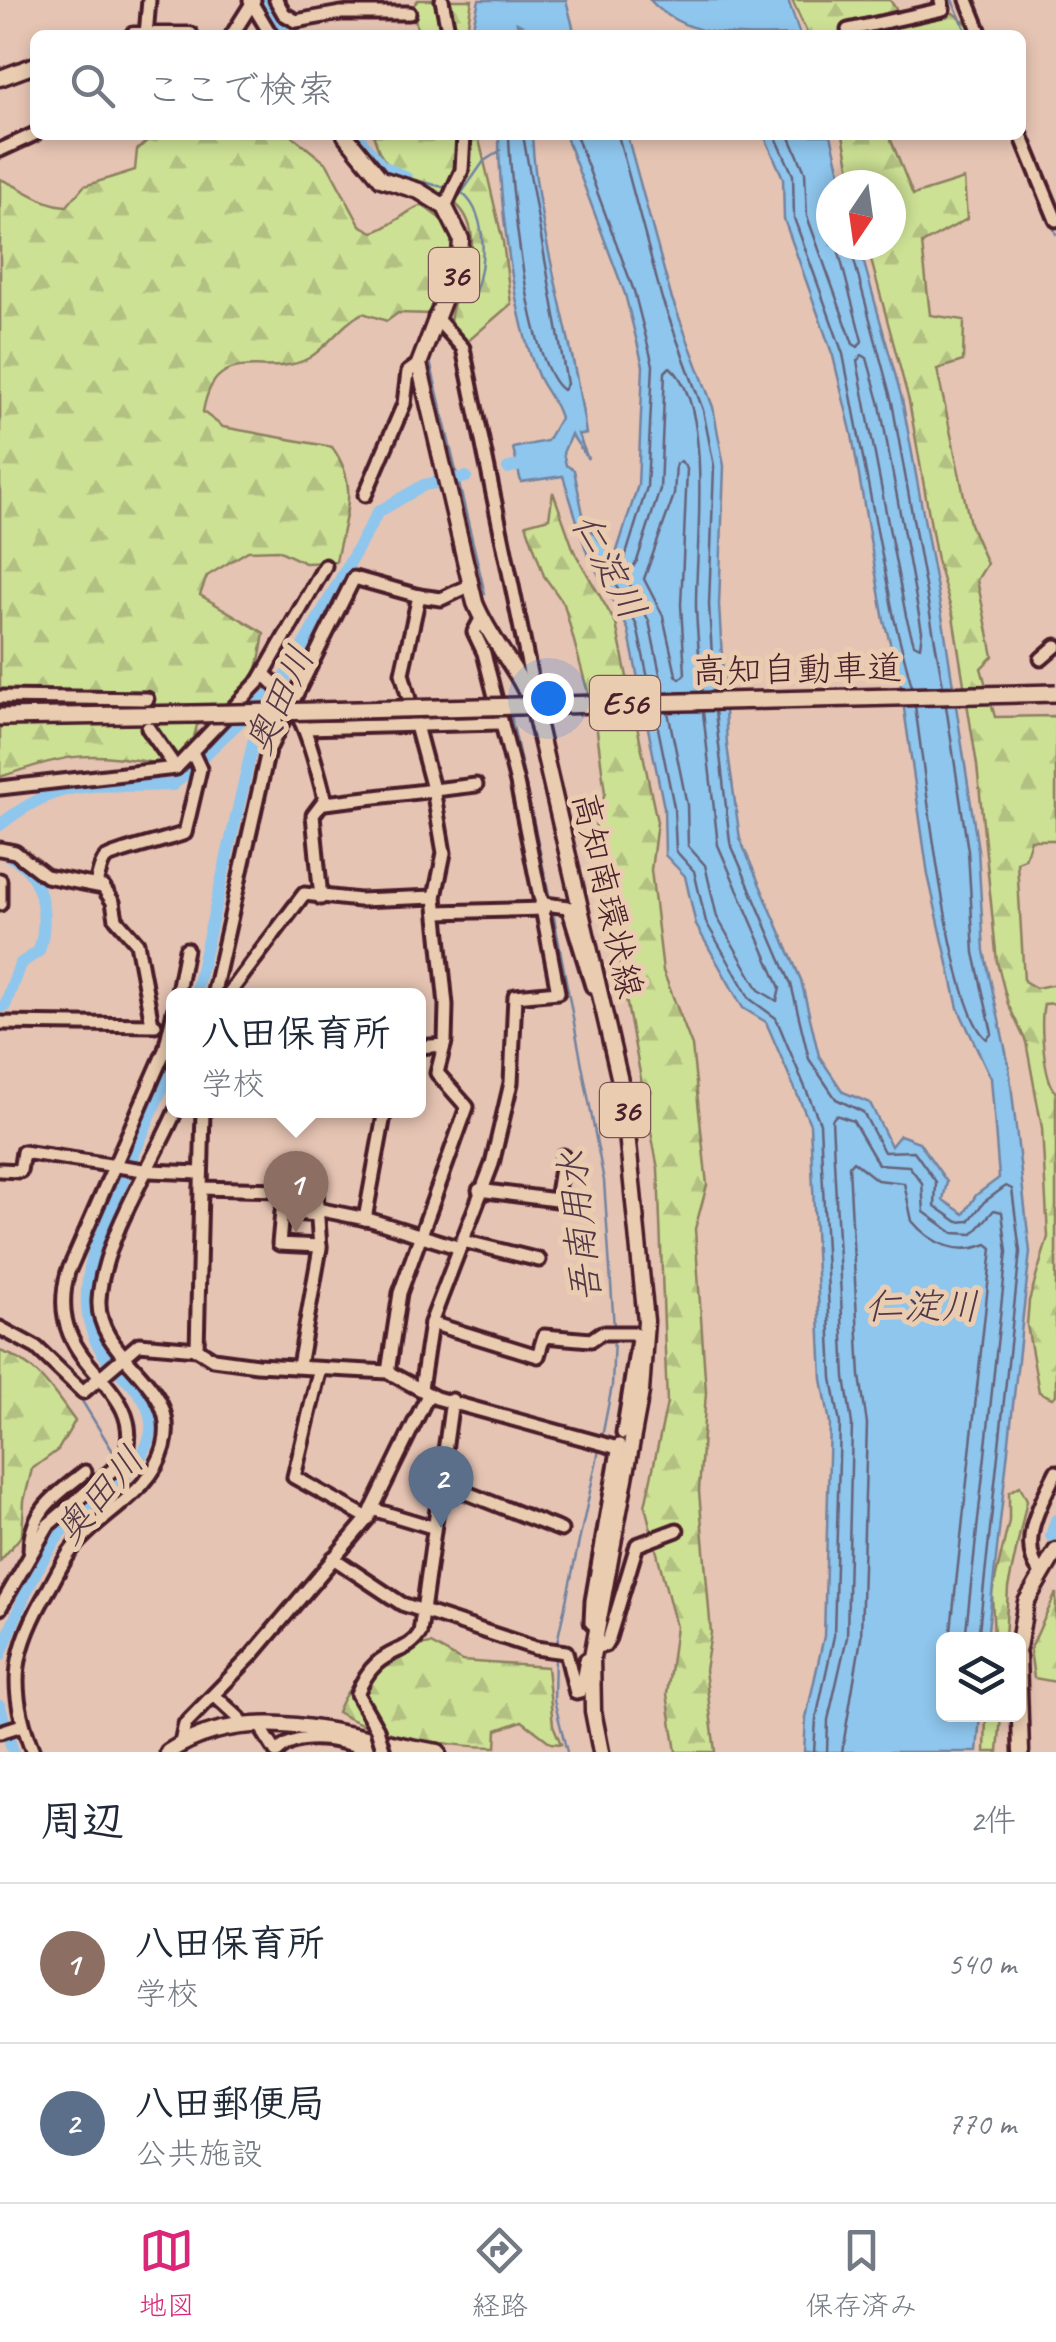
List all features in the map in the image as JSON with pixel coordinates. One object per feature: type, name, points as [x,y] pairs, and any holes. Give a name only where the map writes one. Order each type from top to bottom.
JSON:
[{"type":"highway","name":"高知自動車道","points":[[0,717],[1056,692]]},
{"type":"main road","points":[[0,78],[30,67]]},
{"type":"main road","name":"36","points":[[350,140],[381,179],[434,198],[445,207],[461,239],[460,257],[419,364]]},
{"type":"main road","name":"高知南環状線","points":[[419,364],[481,619],[529,692],[617,1062],[646,1321],[641,1392],[593,1652],[593,1711],[601,1752]]},
{"type":"main road","points":[[1021,1632],[1026,1602],[1056,1551]]},
{"type":"main road","points":[[1021,1722],[1022,1752]]},
{"type":"main road","points":[[175,1748],[260,1724],[438,1752]]},
{"type":"street","points":[[143,30],[149,0]]},
{"type":"street","points":[[235,30],[252,0]]},
{"type":"street","points":[[252,0],[268,30]]},
{"type":"street","points":[[276,0],[284,14],[296,21],[340,13],[409,12]]},
{"type":"street","points":[[442,0],[448,30]]},
{"type":"street","points":[[848,30],[943,8],[941,0]]},
{"type":"street","points":[[966,0],[979,30]]},
{"type":"street","points":[[0,150],[30,136]]},
{"type":"street","points":[[445,207],[455,194],[462,170],[464,140]]},
{"type":"street","points":[[1023,140],[1056,220]]},
{"type":"street","points":[[435,317],[462,348],[531,678],[529,692]]},
{"type":"street","points":[[364,496],[404,404],[408,372],[419,364]]},
{"type":"street","points":[[0,788],[176,768],[194,754],[264,674],[325,566]]},
{"type":"street","points":[[215,988],[261,772],[291,696],[354,578],[441,598],[471,584]]},
{"type":"street","points":[[388,1372],[400,1293],[467,1108],[437,1074],[444,1045],[446,1005],[435,897],[444,853],[432,787],[413,726],[403,660],[419,596]]},
{"type":"street","points":[[175,1748],[185,1724],[215,1696],[370,1514],[425,1392],[431,1323],[492,1164],[511,1083],[515,996],[558,992],[517,784],[484,653],[474,632],[481,619]]},
{"type":"street","points":[[1041,658],[1056,646]]},
{"type":"street","points":[[264,674],[291,696],[305,728],[325,803]]},
{"type":"street","points":[[0,697],[147,700]]},
{"type":"street","points":[[238,716],[239,702]]},
{"type":"street","points":[[305,728],[499,724]]},
{"type":"street","points":[[148,728],[176,768]]},
{"type":"street","points":[[96,883],[102,862],[109,856],[162,844],[186,833],[200,769],[194,754]]},
{"type":"street","points":[[321,898],[313,815],[325,803],[432,787],[476,785]]},
{"type":"street","points":[[0,849],[15,852],[46,876],[96,883],[113,902],[116,919],[136,942],[152,1024]]},
{"type":"street","points":[[0,880],[0,904]]},
{"type":"street","points":[[233,988],[304,894],[321,898],[435,897]]},
{"type":"street","points":[[437,912],[566,904],[617,1062]]},
{"type":"street","points":[[179,988],[186,950]]},
{"type":"street","points":[[0,1023],[166,1027]]},
{"type":"street","points":[[0,1608],[30,1554],[63,1510],[126,1456],[131,1423],[122,1403],[67,1333],[60,1299],[166,1043]]},
{"type":"street","points":[[426,1046],[444,1045]]},
{"type":"street","points":[[32,1752],[22,1725],[16,1667],[24,1636],[73,1548],[151,1475],[164,1446],[161,1400],[109,1338],[100,1311],[101,1282],[108,1257],[173,1118]]},
{"type":"street","points":[[197,1348],[203,1118]]},
{"type":"street","points":[[365,1219],[384,1118]]},
{"type":"street","points":[[0,1170],[20,1171],[23,1152],[150,1171],[200,1172]]},
{"type":"street","points":[[479,1190],[556,1200],[563,1156]]},
{"type":"street","points":[[201,1188],[316,1191],[320,1246],[299,1366]]},
{"type":"street","points":[[320,1246],[279,1244],[282,1212],[365,1219],[462,1245],[539,1260]]},
{"type":"street","points":[[431,1323],[538,1356],[544,1336],[591,1340],[614,1333],[634,1333],[638,1339],[622,1433]]},
{"type":"street","points":[[0,1328],[37,1348],[83,1392],[139,1344],[197,1348],[213,1359],[299,1366],[320,1372],[358,1368],[388,1372],[425,1392],[613,1448]]},
{"type":"street","points":[[320,1372],[294,1477],[370,1514],[432,1527]]},
{"type":"street","points":[[598,1628],[590,1622],[613,1448],[632,1401],[641,1392]]},
{"type":"street","points":[[264,1733],[276,1752],[295,1739],[327,1734],[380,1752],[377,1730],[357,1694],[379,1658],[416,1640],[452,1400]]},
{"type":"street","points":[[30,1554],[30,1532],[46,1502],[85,1472]]},
{"type":"street","points":[[1041,1573],[1031,1560],[1031,1537],[1056,1472]]},
{"type":"street","points":[[439,1482],[561,1530]]},
{"type":"street","points":[[332,1558],[402,1604],[544,1650],[562,1650],[569,1657],[576,1693],[580,1692],[586,1660],[610,1638],[637,1545],[677,1530]]},
{"type":"street","points":[[215,1696],[240,1719]]},
{"type":"street","points":[[0,1732],[22,1725]]},
{"type":"green space","points":[[418,0],[472,0],[467,30],[417,30],[413,6]]},
{"type":"green space","points":[[792,0],[890,0],[898,12],[953,13],[970,30],[806,30]]},
{"type":"green space","points":[[148,140],[297,140],[327,164],[360,225],[373,232],[422,205],[454,229],[456,248],[432,314],[398,313],[387,321],[363,313],[309,358],[293,364],[230,369],[209,390],[203,412],[223,427],[332,447],[341,462],[348,489],[336,562],[305,563],[278,550],[248,551],[207,576],[200,595],[264,633],[243,710],[197,725],[191,749],[166,765],[82,756],[0,777],[0,179],[41,199],[67,206],[84,186],[135,170],[137,150]]},
{"type":"green space","points":[[375,140],[479,140],[503,242],[511,304],[467,342],[450,325],[471,253],[469,224],[450,199],[393,169]]},
{"type":"green space","points":[[844,140],[891,140],[903,170],[850,170]]},
{"type":"green space","points":[[906,178],[913,195],[964,179],[967,219],[922,244],[930,315],[964,320],[963,361],[937,369],[970,524],[987,564],[977,580],[993,656],[981,668],[995,717],[1056,716],[1056,840],[1031,840],[1025,859],[1017,862],[1024,981],[1036,988],[1056,984],[1056,1003],[1044,1004],[1042,1023],[1045,1063],[1056,1092],[1056,1395],[1052,1398],[1039,1392],[1027,1325],[1029,1301],[1048,1237],[1042,1128],[1026,1042],[1008,1004],[997,962],[977,765],[953,616],[937,560],[909,401],[871,260],[906,260]]},
{"type":"green space","points":[[553,492],[574,551],[616,624],[657,822],[651,870],[663,971],[692,1046],[707,1185],[695,1229],[706,1392],[699,1491],[711,1633],[705,1670],[715,1752],[676,1752],[667,1694],[676,1627],[645,1506],[667,1403],[658,1169],[598,850],[595,819],[605,793],[596,723],[564,604],[544,576],[526,524],[549,518]]},
{"type":"green space","points":[[0,1351],[34,1370],[75,1421],[58,1450],[32,1469],[24,1501],[22,1535],[0,1561]]},
{"type":"green space","points":[[1020,1486],[1027,1500],[1008,1588],[1005,1632],[994,1632],[992,1593],[1009,1521],[1009,1492]]},
{"type":"green space","points":[[1056,1593],[1056,1682],[1034,1678],[1030,1650]]},
{"type":"green space","points":[[431,1644],[462,1661],[547,1667],[553,1725],[561,1744],[551,1743],[522,1721],[497,1730],[496,1747],[436,1742],[392,1733],[337,1712],[352,1685],[374,1665]]},
{"type":"green space","points":[[986,1722],[1000,1722],[998,1752],[985,1752]]},
{"type":"water","points":[[479,0],[566,0],[574,30],[526,30],[517,23],[518,30],[472,30]]},
{"type":"water","points":[[650,0],[788,0],[798,30],[700,30],[665,14]]},
{"type":"water","name":"仁淀川","points":[[499,140],[532,140],[541,210],[586,434],[578,434],[588,459],[571,434],[563,453],[566,465],[574,470],[585,524],[615,557],[638,485],[643,366],[625,294],[567,140],[628,140],[671,296],[713,407],[724,466],[719,605],[727,745],[740,839],[801,980],[819,1056],[843,1092],[870,1103],[891,1146],[900,1135],[919,1142],[947,1182],[943,1200],[964,1214],[976,1195],[999,1178],[991,1078],[958,1008],[928,875],[899,674],[884,621],[852,435],[833,356],[784,219],[783,178],[766,140],[832,140],[839,170],[816,170],[816,260],[863,260],[902,399],[944,627],[978,850],[984,951],[1009,1066],[1030,1252],[988,1632],[936,1632],[936,1722],[979,1722],[977,1752],[804,1752],[806,1718],[824,1636],[830,1423],[822,1379],[810,1124],[766,1022],[743,1008],[696,925],[685,876],[665,855],[664,808],[628,629],[587,553],[563,476],[521,482],[513,448],[547,441],[560,418],[530,353],[515,292],[505,225]]},
{"type":"waterway","points":[[261,0],[282,30]]},
{"type":"waterway","points":[[952,0],[966,30]]},
{"type":"waterway","points":[[361,140],[381,165],[407,178]]},
{"type":"waterway","points":[[1016,140],[1056,234]]},
{"type":"waterway","points":[[463,191],[484,161],[501,150]]},
{"type":"waterway","points":[[407,178],[451,189]]},
{"type":"waterway","points":[[459,191],[468,199],[480,223],[482,266],[475,291]]},
{"type":"waterway","name":"吾南用水","points":[[429,357],[485,594]]},
{"type":"waterway","name":"奥田川","points":[[508,468],[532,463]]},
{"type":"waterway","name":"奥田川","points":[[197,988],[256,730],[378,512],[424,485],[466,477]]},
{"type":"waterway","points":[[0,825],[44,797],[63,791],[173,785],[278,685]]},
{"type":"waterway","name":"吾南用水","points":[[510,711],[550,899]]},
{"type":"waterway","points":[[0,1007],[5,1006],[20,964],[39,951],[43,924],[37,884],[21,863],[9,856]]},
{"type":"waterway","name":"吾南用水","points":[[553,912],[604,1181],[614,1328]]},
{"type":"waterway","name":"奥田川","points":[[0,1656],[32,1581],[57,1538],[130,1470],[149,1439],[149,1412],[135,1388],[99,1347],[89,1321],[87,1293],[94,1250],[166,1078]]},
{"type":"waterway","name":"吾南用水","points":[[602,1437],[612,1386],[614,1336]]},
{"type":"waterway","points":[[0,1338],[17,1344]]},
{"type":"waterway","points":[[79,1396],[117,1458]]},
{"type":"waterway","name":"吾南用水","points":[[556,1647],[599,1450]]},
{"type":"waterway","points":[[121,1465],[126,1473]]},
{"type":"waterway","points":[[1051,1536],[1056,1520]]},
{"type":"waterway","name":"吾南用水","points":[[555,1655],[554,1700],[567,1752]]},
{"type":"waterway","name":"奥田川","points":[[0,1706],[13,1752]]},
{"type":"place","name":"八田保育所","points":[[296,1233]]},
{"type":"place","name":"八田郵便局","points":[[441,1528]]}]
